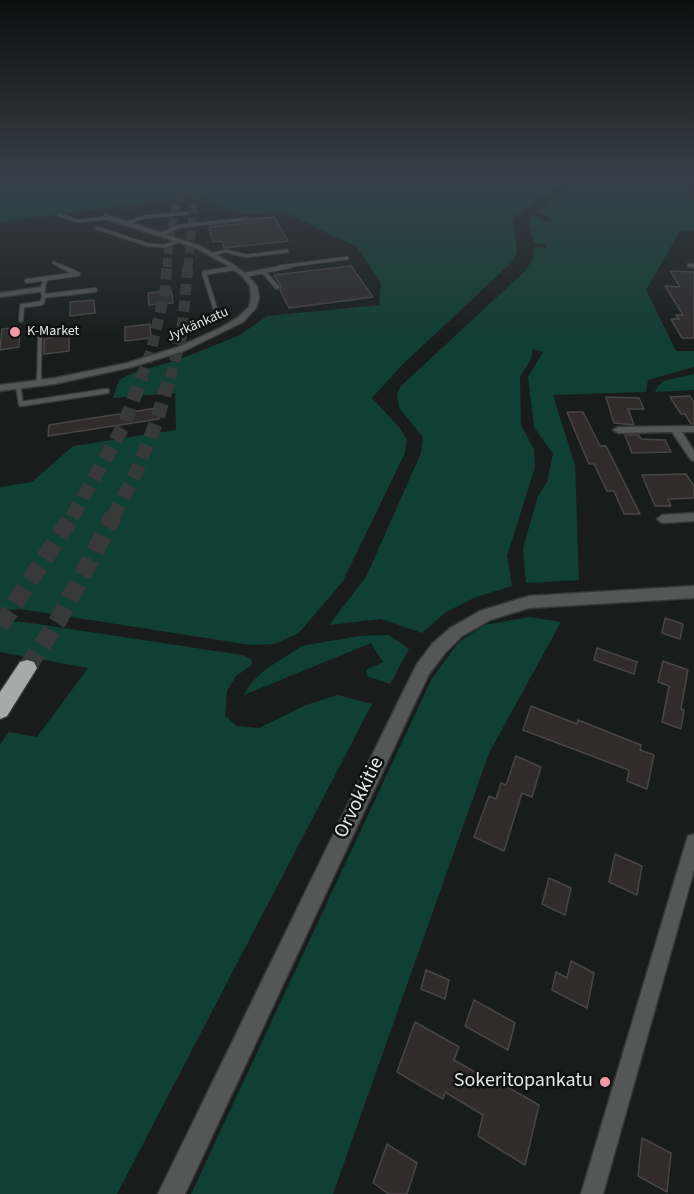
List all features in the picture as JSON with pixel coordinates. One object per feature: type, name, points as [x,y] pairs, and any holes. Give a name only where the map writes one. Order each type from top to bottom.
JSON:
[{"type":"highway","points":[[0,710],[27,668]]},
{"type":"street","points":[[162,235],[213,254],[244,275]]},
{"type":"street","name":"Jyrkänkatu","points":[[0,388],[39,383],[129,365],[181,349],[223,330],[240,320],[254,304],[253,286],[244,275]]},
{"type":"street","points":[[0,295],[43,292]]},
{"type":"street","points":[[675,429],[694,458]]},
{"type":"street","points":[[618,430],[694,429]]},
{"type":"street","points":[[662,519],[694,517]]},
{"type":"street","name":"Orvokkitie","points":[[171,1194],[406,703],[423,669],[439,648],[456,632],[485,615],[529,602],[694,592]]},
{"type":"street","points":[[592,1194],[694,842]]},
{"type":"lane","points":[[116,235],[148,246],[165,246],[179,241]]},
{"type":"lane","points":[[213,254],[226,251],[246,256],[287,250]]},
{"type":"lane","points":[[244,275],[347,258]]},
{"type":"lane","points":[[27,281],[78,274],[54,263]]},
{"type":"lane","points":[[216,310],[204,273],[235,268]]},
{"type":"lane","points":[[263,271],[277,287]]},
{"type":"lane","points":[[21,320],[22,306],[42,303],[46,279]]},
{"type":"lane","points":[[43,292],[95,290]]},
{"type":"lane","points":[[39,383],[40,333]]},
{"type":"lane","points":[[18,386],[21,404],[106,391]]},
{"type":"green space","points":[[332,235],[515,235],[517,252],[512,262],[401,366],[372,398],[399,427],[407,440],[405,453],[343,581],[299,633],[274,644],[251,645],[20,609],[0,611],[0,487],[32,482],[73,446],[176,430],[175,393],[113,398],[119,380],[132,373],[178,360],[240,335],[267,316],[379,305],[381,283],[357,247]]},
{"type":"green space","points":[[532,235],[678,235],[646,290],[676,351],[694,351],[694,367],[648,380],[646,392],[553,395],[575,465],[579,580],[526,583],[523,548],[538,496],[547,482],[553,454],[534,427],[528,377],[543,352],[533,349],[531,359],[520,377],[521,425],[534,449],[535,467],[507,556],[512,586],[476,597],[446,612],[422,633],[381,619],[329,625],[366,577],[421,453],[423,437],[399,408],[397,394],[401,386],[524,272],[532,261],[535,247],[546,248],[547,244],[534,243]]},
{"type":"green space","points":[[694,374],[694,390],[655,392],[664,381]]},
{"type":"green space","points":[[530,617],[561,622],[489,753],[333,1194],[191,1194],[431,680],[458,643],[484,625]]},
{"type":"green space","points":[[0,621],[24,622],[242,655],[251,659],[252,665],[236,676],[227,691],[225,716],[237,726],[259,728],[306,705],[338,695],[372,704],[117,1194],[0,1194],[0,745],[9,732],[37,737],[88,668],[0,652]]},
{"type":"green space","points":[[389,635],[409,649],[390,684],[367,676],[366,670],[383,662],[371,643],[244,695],[251,683],[266,669],[302,646],[359,636]]},
{"type":"building","points":[[211,235],[284,235],[288,241],[224,248],[222,241],[213,242]]},
{"type":"building","points":[[351,266],[373,297],[289,308],[280,290],[281,286],[274,275]]},
{"type":"building","points":[[670,271],[694,272],[694,338],[682,338],[671,319],[679,319],[676,315],[683,315],[665,286],[680,287]]},
{"type":"building","points":[[171,290],[173,303],[149,305],[148,293]]},
{"type":"building","points":[[94,300],[95,313],[70,316],[70,302]]},
{"type":"building","points":[[150,324],[151,338],[125,341],[125,327]]},
{"type":"building","points":[[20,327],[19,347],[0,350],[2,329]]},
{"type":"building","points":[[69,335],[69,351],[44,354],[44,339]]},
{"type":"building","points":[[690,396],[694,402],[694,424],[691,424],[685,414],[681,414],[670,397]]},
{"type":"building","points":[[606,397],[639,398],[644,409],[628,409],[634,425],[614,423]]},
{"type":"building","points":[[157,408],[159,419],[48,436],[49,425]]},
{"type":"building","points":[[567,412],[583,412],[600,446],[606,446],[640,514],[624,514],[614,491],[607,491],[594,464],[589,464]]},
{"type":"building","points":[[625,435],[639,435],[641,439],[665,440],[671,452],[632,453]]},
{"type":"building","points":[[686,474],[694,486],[694,498],[668,499],[671,506],[655,506],[642,475]]},
{"type":"building","points":[[665,618],[683,624],[680,639],[662,633]]},
{"type":"building","points":[[597,648],[637,662],[634,674],[594,660]]},
{"type":"building","points":[[663,661],[688,670],[681,709],[684,710],[681,729],[662,722],[669,686],[658,682]]},
{"type":"building","points":[[531,706],[577,724],[578,720],[641,745],[640,750],[654,755],[647,789],[627,781],[629,770],[523,730]]},
{"type":"building","points":[[516,756],[541,767],[532,797],[522,793],[504,851],[474,837],[489,796],[496,799],[501,783],[506,785]]},
{"type":"building","points":[[615,854],[642,866],[637,895],[609,882]]},
{"type":"building","points":[[549,878],[571,888],[565,915],[542,904]]},
{"type":"building","points":[[571,961],[594,973],[587,1008],[552,990],[556,972],[567,978]]},
{"type":"building","points":[[426,970],[449,980],[445,999],[421,989]]},
{"type":"building","points":[[474,1000],[515,1023],[508,1050],[465,1026]]},
{"type":"building","points":[[415,1022],[459,1047],[454,1060],[539,1105],[525,1165],[478,1136],[483,1115],[445,1092],[443,1099],[397,1072]]},
{"type":"building","points":[[642,1138],[671,1153],[667,1192],[638,1176]]},
{"type":"building","points":[[387,1144],[417,1163],[407,1194],[389,1194],[373,1183]]},
{"type":"tunnel","points":[[167,267],[170,235]]},
{"type":"tunnel","points":[[188,267],[191,235]]},
{"type":"tunnel","points":[[141,378],[151,351],[165,291],[167,266]]},
{"type":"tunnel","points":[[170,378],[181,339],[188,266]]},
{"type":"tunnel","points":[[72,517],[124,425],[142,376]]},
{"type":"tunnel","points":[[113,517],[135,475],[156,423],[170,376]]},
{"type":"tunnel","points":[[0,626],[73,515]]},
{"type":"tunnel","points":[[27,668],[59,619],[114,515]]},
{"type":"place","name":"K-Market","points":[[15,332]]},
{"type":"place","name":"Sokeritopankatu","points":[[605,1082]]}]
